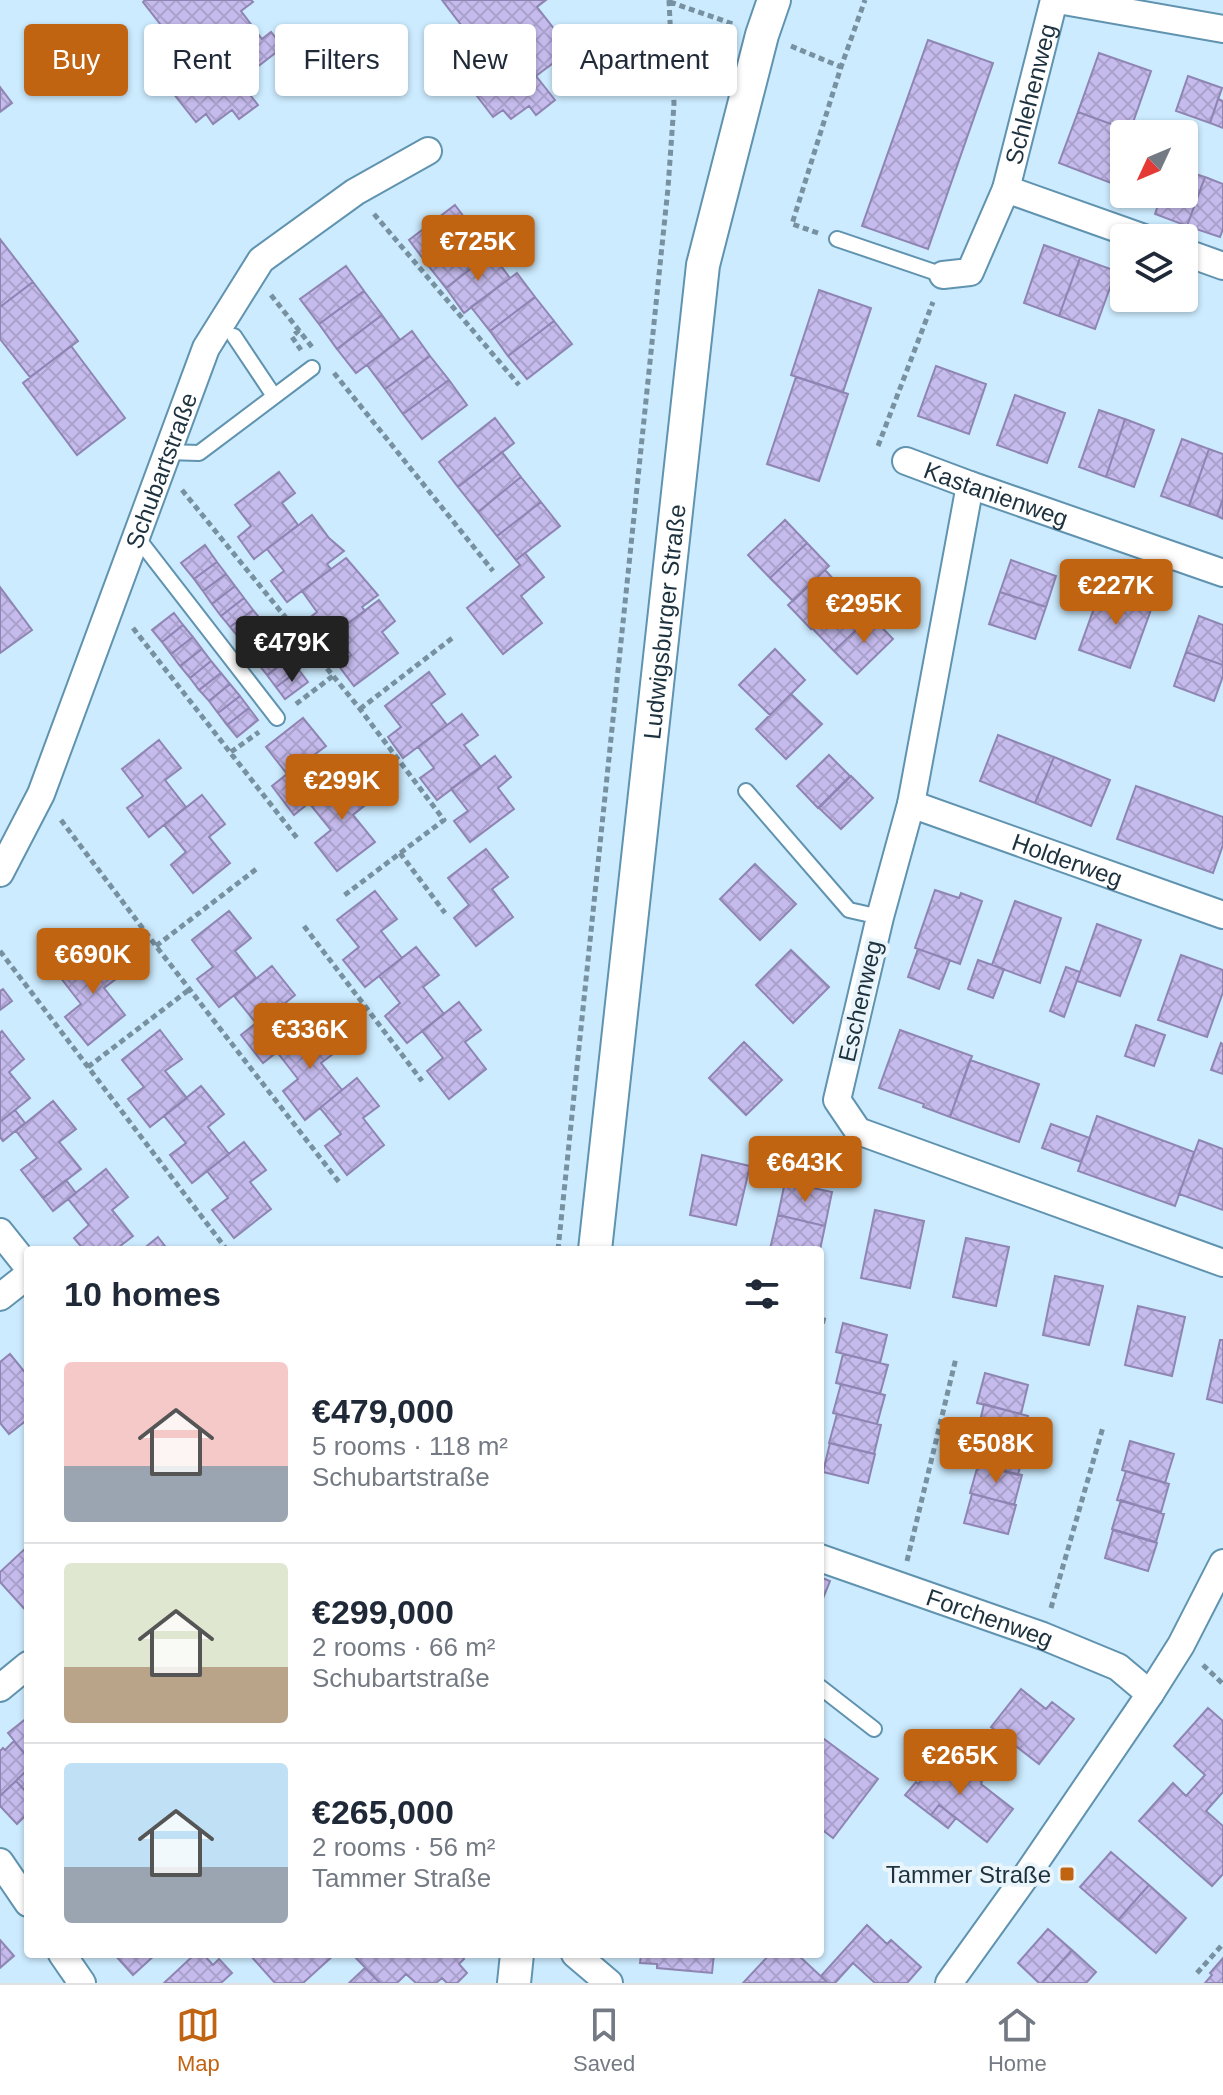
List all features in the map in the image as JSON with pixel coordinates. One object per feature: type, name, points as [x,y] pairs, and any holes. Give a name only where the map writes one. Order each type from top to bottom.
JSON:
[{"type":"street","name":"Ludwigsburger Straße","points":[[595,1246],[703,265],[762,35],[774,0]]},
{"type":"street","points":[[1056,0],[1223,29]]},
{"type":"street","name":"Schlehenweg","points":[[943,275],[970,272],[1006,189],[1056,0]]},
{"type":"street","name":"Schubartstraße","points":[[0,873],[41,794],[206,348],[261,260],[355,192],[428,151]]},
{"type":"street","name":"Schlehenweg","points":[[1006,189],[1110,226]]},
{"type":"street","points":[[1198,257],[1223,266]]},
{"type":"street","name":"Kastanienweg","points":[[906,461],[1223,573]]},
{"type":"street","name":"Eschenweg","points":[[970,485],[911,804],[880,917],[837,1100],[858,1131],[1223,1263]]},
{"type":"street","name":"Holderweg","points":[[911,804],[1223,915]]},
{"type":"street","points":[[0,1232],[24,1262]]},
{"type":"street","points":[[0,1297],[24,1278]]},
{"type":"street","name":"Forchenweg","points":[[824,1559],[1043,1636],[1118,1667],[1150,1694]]},
{"type":"street","points":[[949,1983],[1150,1694],[1181,1645],[1223,1563]]},
{"type":"street","points":[[0,1688],[24,1668]]},
{"type":"street","points":[[0,1862],[24,1897]]},
{"type":"street","points":[[65,1958],[82,1983]]},
{"type":"street","points":[[514,1983],[517,1958]]},
{"type":"street","points":[[580,1958],[609,1983]]},
{"type":"lane","points":[[837,239],[943,275]]},
{"type":"lane","points":[[234,336],[274,396]]},
{"type":"lane","points":[[164,458],[199,453],[315,361]]},
{"type":"lane","points":[[136,536],[277,718]]},
{"type":"lane","points":[[746,791],[849,910],[880,917]]},
{"type":"lane","points":[[824,1690],[874,1729]]},
{"type":"path","points":[[558,1246],[668,188],[674,104],[669,0]]},
{"type":"path","points":[[837,239],[792,224],[865,0]]},
{"type":"path","points":[[355,192],[519,385]]},
{"type":"path","points":[[253,273],[315,361]]},
{"type":"path","points":[[877,449],[943,275]]},
{"type":"path","points":[[328,366],[493,571]]},
{"type":"path","points":[[164,458],[444,820],[342,897]]},
{"type":"path","points":[[112,602],[297,838]]},
{"type":"path","points":[[360,709],[455,636]]},
{"type":"path","points":[[41,794],[339,1182]]},
{"type":"path","points":[[400,853],[445,913]]},
{"type":"path","points":[[156,946],[259,867]]},
{"type":"path","points":[[304,926],[422,1081]]},
{"type":"path","points":[[0,951],[224,1246]]},
{"type":"path","points":[[88,1067],[190,989]]},
{"type":"path","points":[[902,1585],[956,1358]]},
{"type":"path","points":[[1043,1636],[1103,1427]]},
{"type":"path","points":[[1197,1973],[1223,1944]]},
{"type":"building","points":[[442,0],[546,0],[537,7],[552,26],[552,64],[536,76],[536,24],[460,24]]},
{"type":"building","points":[[143,2],[253,2],[241,11],[251,24],[160,24]]},
{"type":"building","points":[[271,32],[275,37],[275,53],[259,66],[259,35],[262,39]]},
{"type":"building","points":[[928,40],[993,63],[928,249],[862,226]]},
{"type":"building","points":[[1099,53],[1151,71],[1134,120],[1110,120],[1110,124],[1078,112]]},
{"type":"building","points":[[536,76],[555,100],[536,115],[529,106],[511,119],[503,110],[493,117],[477,96],[536,96]]},
{"type":"building","points":[[1188,76],[1222,88],[1210,123],[1176,111]]},
{"type":"building","points":[[0,87],[12,103],[0,112]]},
{"type":"building","points":[[175,96],[251,96],[258,105],[239,119],[232,110],[213,124],[206,114],[196,122]]},
{"type":"building","points":[[1218,99],[1223,101],[1223,128],[1210,123]]},
{"type":"building","points":[[1078,112],[1110,124],[1110,183],[1059,163]]},
{"type":"building","points":[[1198,175],[1205,177],[1198,196]]},
{"type":"building","points":[[1205,177],[1223,184],[1223,229],[1220,237],[1198,230],[1198,224],[1188,224],[1194,208],[1198,208],[1198,196]]},
{"type":"building","points":[[455,205],[473,229],[427,264],[409,240]]},
{"type":"building","points":[[1157,208],[1194,208],[1188,224],[1155,214]]},
{"type":"building","points":[[473,229],[491,253],[446,288],[427,264]]},
{"type":"building","points":[[0,239],[33,282],[0,307]]},
{"type":"building","points":[[1044,245],[1080,258],[1059,316],[1024,303]]},
{"type":"building","points":[[491,253],[510,278],[464,313],[446,288]]},
{"type":"building","points":[[1080,258],[1110,269],[1110,288],[1095,329],[1059,316]]},
{"type":"building","points":[[346,266],[364,291],[319,324],[300,299]]},
{"type":"building","points":[[517,273],[535,297],[490,331],[471,307]]},
{"type":"building","points":[[33,282],[78,341],[30,377],[0,339],[0,307]]},
{"type":"building","points":[[819,290],[871,308],[843,392],[791,375]]},
{"type":"building","points":[[364,291],[382,315],[337,349],[319,324]]},
{"type":"building","points":[[535,297],[554,321],[508,356],[490,331]]},
{"type":"building","points":[[382,315],[400,340],[356,373],[337,349]]},
{"type":"building","points":[[554,321],[572,344],[527,379],[508,356]]},
{"type":"building","points":[[412,331],[430,356],[385,389],[367,365]]},
{"type":"building","points":[[71,346],[125,418],[77,455],[23,383]]},
{"type":"building","points":[[430,356],[449,380],[403,414],[385,389]]},
{"type":"building","points":[[936,366],[986,384],[969,434],[918,416]]},
{"type":"building","points":[[796,377],[848,394],[819,481],[767,464]]},
{"type":"building","points":[[449,380],[467,405],[422,439],[403,414]]},
{"type":"building","points":[[1015,395],[1065,413],[1047,463],[997,445]]},
{"type":"building","points":[[1099,410],[1125,419],[1106,477],[1079,467]]},
{"type":"building","points":[[495,418],[514,443],[458,487],[439,462]]},
{"type":"building","points":[[1125,419],[1154,430],[1134,487],[1106,477]]},
{"type":"building","points":[[1182,439],[1209,449],[1189,506],[1161,496]]},
{"type":"building","points":[[1209,449],[1223,454],[1223,498],[1217,516],[1189,506]]},
{"type":"building","points":[[502,452],[521,477],[478,512],[458,487]]},
{"type":"building","points":[[279,472],[295,493],[282,503],[298,525],[254,559],[238,537],[251,526],[235,505]]},
{"type":"building","points":[[521,477],[541,502],[497,536],[478,512]]},
{"type":"building","points":[[1223,498],[1223,519],[1217,516]]},
{"type":"building","points":[[541,502],[560,526],[516,560],[497,536]]},
{"type":"building","points":[[312,515],[329,538],[344,551],[327,564],[331,569],[287,602],[271,581],[284,571],[267,549]]},
{"type":"building","points":[[785,520],[807,543],[770,578],[748,555]]},
{"type":"building","points":[[807,543],[829,566],[793,601],[770,578]]},
{"type":"building","points":[[205,545],[217,562],[194,579],[181,563]]},
{"type":"building","points":[[525,553],[544,577],[521,596],[542,623],[503,654],[467,608],[520,565],[516,560]]},
{"type":"building","points":[[346,558],[378,595],[362,607],[365,611],[320,644],[304,622],[317,612],[302,591]]},
{"type":"building","points":[[1011,560],[1056,576],[1046,607],[1000,592]]},
{"type":"building","points":[[217,562],[226,574],[203,591],[194,579]]},
{"type":"building","points":[[825,570],[847,594],[811,629],[788,605]]},
{"type":"building","points":[[226,574],[235,586],[212,604],[203,591]]},
{"type":"building","points":[[235,586],[244,598],[221,616],[212,604]]},
{"type":"building","points":[[1102,586],[1153,604],[1130,668],[1079,650]]},
{"type":"building","points":[[0,587],[32,630],[0,653]]},
{"type":"building","points":[[848,592],[871,616],[834,651],[812,628]]},
{"type":"building","points":[[1000,592],[1046,607],[1035,639],[989,624]]},
{"type":"building","points":[[244,598],[253,610],[230,627],[221,616]]},
{"type":"building","points":[[379,600],[395,621],[382,632],[398,653],[354,686],[338,665],[351,655],[335,633]]},
{"type":"building","points":[[253,610],[263,622],[240,639],[230,627]]},
{"type":"building","points":[[174,613],[183,625],[162,642],[152,630]]},
{"type":"building","points":[[871,616],[893,639],[857,674],[834,651]]},
{"type":"building","points":[[1199,616],[1223,625],[1223,665],[1186,652]]},
{"type":"building","points":[[263,622],[272,634],[249,651],[240,639]]},
{"type":"building","points":[[183,625],[193,637],[171,654],[162,642]]},
{"type":"building","points":[[272,634],[281,646],[258,664],[249,651]]},
{"type":"building","points":[[193,637],[202,649],[180,666],[171,654]]},
{"type":"building","points":[[281,646],[290,658],[267,675],[258,664]]},
{"type":"building","points":[[202,649],[211,661],[190,678],[180,666]]},
{"type":"building","points":[[775,649],[805,680],[770,715],[739,685]]},
{"type":"building","points":[[1186,652],[1223,665],[1223,676],[1214,701],[1174,686]]},
{"type":"building","points":[[290,658],[299,670],[276,687],[267,675]]},
{"type":"building","points":[[211,661],[221,673],[199,690],[190,678]]},
{"type":"building","points":[[299,670],[308,682],[285,699],[276,687]]},
{"type":"building","points":[[429,672],[445,694],[431,704],[447,725],[403,758],[388,737],[401,727],[385,706]]},
{"type":"building","points":[[221,673],[230,684],[209,701],[199,690]]},
{"type":"building","points":[[230,684],[240,696],[218,713],[209,701]]},
{"type":"building","points":[[791,694],[822,724],[786,759],[756,729]]},
{"type":"building","points":[[240,696],[249,708],[227,725],[218,713]]},
{"type":"building","points":[[249,708],[258,720],[237,737],[227,725]]},
{"type":"building","points":[[462,714],[478,735],[464,745],[481,767],[437,800],[420,778],[434,768],[418,747]]},
{"type":"building","points":[[303,718],[326,746],[310,758],[331,785],[294,815],[272,786],[287,774],[266,747]]},
{"type":"building","points":[[998,735],[1054,757],[1035,803],[980,781]]},
{"type":"building","points":[[159,740],[181,768],[165,780],[186,807],[149,837],[127,808],[143,796],[122,769]]},
{"type":"building","points":[[829,755],[850,776],[818,808],[797,786]]},
{"type":"building","points":[[495,756],[511,777],[498,788],[514,809],[470,842],[454,821],[468,811],[451,789]]},
{"type":"building","points":[[1054,757],[1110,780],[1091,826],[1035,803]]},
{"type":"building","points":[[347,773],[369,802],[353,815],[375,842],[337,871],[315,843],[331,830],[309,803]]},
{"type":"building","points":[[851,776],[873,798],[841,829],[819,808]]},
{"type":"building","points":[[1136,786],[1223,817],[1223,845],[1213,873],[1117,839]]},
{"type":"building","points":[[202,795],[225,824],[209,837],[230,863],[193,893],[171,865],[186,852],[164,825]]},
{"type":"building","points":[[486,849],[508,877],[492,889],[513,917],[476,946],[454,918],[469,905],[448,878]]},
{"type":"building","points":[[755,864],[796,904],[760,940],[720,899]]},
{"type":"building","points":[[935,890],[959,898],[961,893],[982,901],[960,964],[915,948]]},
{"type":"building","points":[[375,891],[397,919],[381,931],[402,958],[365,987],[343,960],[359,947],[337,920]]},
{"type":"building","points":[[1015,901],[1061,918],[1040,983],[992,965]]},
{"type":"building","points":[[229,911],[251,938],[235,951],[256,978],[219,1007],[197,979],[213,967],[192,940]]},
{"type":"building","points":[[1097,924],[1141,940],[1120,996],[1077,981]]},
{"type":"building","points":[[416,947],[439,975],[423,987],[444,1014],[407,1043],[385,1016],[400,1003],[379,976]]},
{"type":"building","points":[[98,948],[120,976],[104,988],[125,1015],[88,1045],[65,1017],[81,1004],[60,977]]},
{"type":"building","points":[[918,949],[950,960],[939,989],[908,977]]},
{"type":"building","points":[[791,950],[829,987],[793,1023],[756,985]]},
{"type":"building","points":[[1181,955],[1223,970],[1223,992],[1207,1037],[1158,1020]]},
{"type":"building","points":[[978,960],[1004,969],[993,998],[968,989]]},
{"type":"building","points":[[272,966],[295,995],[279,1008],[300,1034],[263,1063],[241,1035],[256,1023],[234,996]]},
{"type":"building","points":[[1066,967],[1080,972],[1064,1017],[1050,1011]]},
{"type":"building","points":[[3,989],[12,1001],[0,1010],[0,991]]},
{"type":"building","points":[[459,1002],[481,1030],[465,1042],[486,1069],[449,1099],[427,1071],[443,1058],[422,1031]]},
{"type":"building","points":[[314,1023],[337,1051],[321,1063],[342,1090],[305,1120],[283,1091],[298,1079],[277,1052]]},
{"type":"building","points":[[1136,1025],[1165,1035],[1154,1066],[1125,1056]]},
{"type":"building","points":[[160,1030],[182,1059],[165,1071],[187,1098],[150,1127],[128,1099],[144,1087],[122,1060]]},
{"type":"building","points":[[900,1030],[972,1056],[950,1117],[879,1088]]},
{"type":"building","points":[[2,1031],[24,1059],[9,1072],[30,1098],[0,1122],[0,1033]]},
{"type":"building","points":[[744,1042],[782,1080],[746,1115],[709,1078]]},
{"type":"building","points":[[1223,1044],[1223,1074],[1211,1070]]},
{"type":"building","points":[[970,1060],[1039,1084],[1019,1142],[950,1117]]},
{"type":"building","points":[[357,1078],[379,1106],[363,1118],[384,1145],[347,1175],[325,1146],[341,1134],[320,1108]]},
{"type":"building","points":[[201,1086],[224,1114],[208,1127],[229,1154],[192,1183],[170,1155],[186,1143],[164,1116]]},
{"type":"building","points":[[53,1101],[76,1129],[59,1142],[81,1169],[43,1198],[21,1170],[37,1158],[16,1131]]},
{"type":"building","points":[[15,1110],[25,1123],[3,1141],[0,1122]]},
{"type":"building","points":[[1097,1116],[1194,1152],[1175,1206],[1078,1171]]},
{"type":"building","points":[[1051,1124],[1090,1138],[1081,1162],[1042,1148]]},
{"type":"building","points":[[1199,1140],[1223,1149],[1223,1210],[1179,1194]]},
{"type":"building","points":[[244,1142],[266,1170],[250,1182],[271,1209],[234,1238],[212,1210],[228,1198],[207,1171]]},
{"type":"building","points":[[702,1155],[750,1166],[736,1225],[690,1215]]},
{"type":"building","points":[[106,1169],[128,1197],[112,1210],[133,1236],[120,1246],[81,1246],[74,1238],[89,1225],[68,1199]]},
{"type":"building","points":[[66,1180],[76,1193],[53,1211],[43,1198]]},
{"type":"building","points":[[785,1182],[832,1192],[825,1226],[778,1215]]},
{"type":"building","points":[[875,1210],[924,1221],[910,1288],[861,1278]]},
{"type":"building","points":[[778,1215],[825,1226],[821,1246],[771,1246]]},
{"type":"building","points":[[158,1237],[165,1246],[147,1246]]},
{"type":"building","points":[[966,1238],[1009,1247],[996,1306],[953,1297]]},
{"type":"building","points":[[1055,1276],[1103,1286],[1089,1345],[1043,1335]]},
{"type":"building","points":[[1138,1306],[1185,1317],[1172,1376],[1125,1365]]},
{"type":"building","points":[[843,1323],[887,1335],[880,1363],[836,1352]]},
{"type":"building","points":[[1220,1340],[1223,1340],[1223,1403],[1207,1399]]},
{"type":"building","points":[[10,1354],[24,1371],[24,1422],[9,1434],[0,1423],[0,1362]]},
{"type":"building","points":[[843,1354],[888,1365],[880,1394],[836,1383]]},
{"type":"building","points":[[985,1373],[1028,1385],[1021,1414],[977,1403]]},
{"type":"building","points":[[841,1384],[885,1395],[877,1424],[833,1413]]},
{"type":"building","points":[[984,1404],[1028,1416],[1021,1445],[977,1434]]},
{"type":"building","points":[[837,1414],[881,1425],[874,1454],[829,1443]]},
{"type":"building","points":[[981,1434],[1025,1446],[1018,1475],[974,1464]]},
{"type":"building","points":[[1130,1441],[1174,1454],[1165,1483],[1122,1470]]},
{"type":"building","points":[[830,1443],[875,1454],[868,1483],[824,1472]]},
{"type":"building","points":[[978,1465],[1022,1475],[1014,1505],[970,1493]]},
{"type":"building","points":[[1126,1471],[1169,1484],[1161,1512],[1117,1500]]},
{"type":"building","points":[[972,1494],[1016,1505],[1008,1534],[964,1523]]},
{"type":"building","points":[[1121,1500],[1164,1514],[1156,1542],[1112,1529]]},
{"type":"building","points":[[1113,1530],[1157,1543],[1148,1571],[1105,1558]]},
{"type":"building","points":[[24,1550],[24,1609],[0,1582],[0,1572]]},
{"type":"building","points":[[824,1579],[830,1581],[824,1596]]},
{"type":"building","points":[[1021,1689],[1046,1709],[1052,1702],[1074,1719],[1039,1764],[991,1727]]},
{"type":"building","points":[[1208,1708],[1223,1721],[1223,1792],[1206,1811],[1223,1826],[1223,1874],[1212,1886],[1139,1821],[1173,1783],[1186,1796],[1205,1775],[1174,1746]]},
{"type":"building","points":[[24,1720],[24,1753],[8,1733]]},
{"type":"building","points":[[824,1739],[878,1779],[833,1838],[824,1831]]},
{"type":"building","points":[[14,1741],[24,1753],[24,1773],[0,1796],[0,1751]]},
{"type":"building","points":[[944,1751],[1013,1809],[987,1842],[939,1805],[931,1815],[905,1795],[916,1782],[918,1784]]},
{"type":"building","points":[[24,1773],[24,1790],[16,1781]]},
{"type":"building","points":[[16,1781],[24,1790],[24,1817],[17,1824],[0,1806],[0,1796]]},
{"type":"building","points":[[939,1805],[956,1818],[948,1828],[931,1815]]},
{"type":"building","points":[[1111,1852],[1149,1885],[1118,1920],[1080,1887]]},
{"type":"building","points":[[1149,1885],[1186,1918],[1156,1953],[1118,1920]]},
{"type":"building","points":[[867,1925],[887,1944],[891,1940],[921,1967],[907,1983],[875,1983],[853,1963],[835,1983],[828,1983],[821,1976]]},
{"type":"building","points":[[1048,1929],[1072,1950],[1039,1983],[1018,1963]]},
{"type":"building","points":[[0,1940],[14,1956],[0,1968]]},
{"type":"building","points":[[1072,1950],[1096,1972],[1086,1983],[1042,1983]]},
{"type":"building","points":[[118,1958],[152,1958],[133,1975]]},
{"type":"building","points":[[191,1958],[207,1958],[213,1965],[219,1959],[232,1973],[221,1983],[164,1983]]},
{"type":"building","points":[[253,1958],[331,1958],[303,1983],[275,1983]]},
{"type":"building","points":[[356,1958],[463,1958],[459,1964],[467,1973],[457,1983],[447,1983],[442,1978],[436,1983],[416,1983],[406,1974],[397,1983],[380,1983]]},
{"type":"building","points":[[641,1958],[714,1958],[712,1973],[657,1968],[657,1964],[640,1963]]},
{"type":"building","points":[[766,1958],[801,1958],[827,1982],[743,1983]]},
{"type":"building","points":[[1223,1958],[1223,1983],[1205,1983],[1212,1975],[1210,1973]]},
{"type":"building","points":[[365,1968],[380,1983],[349,1983]]},
{"type":"place","name":"Tammer Straße","points":[[1067,1874]]}]
